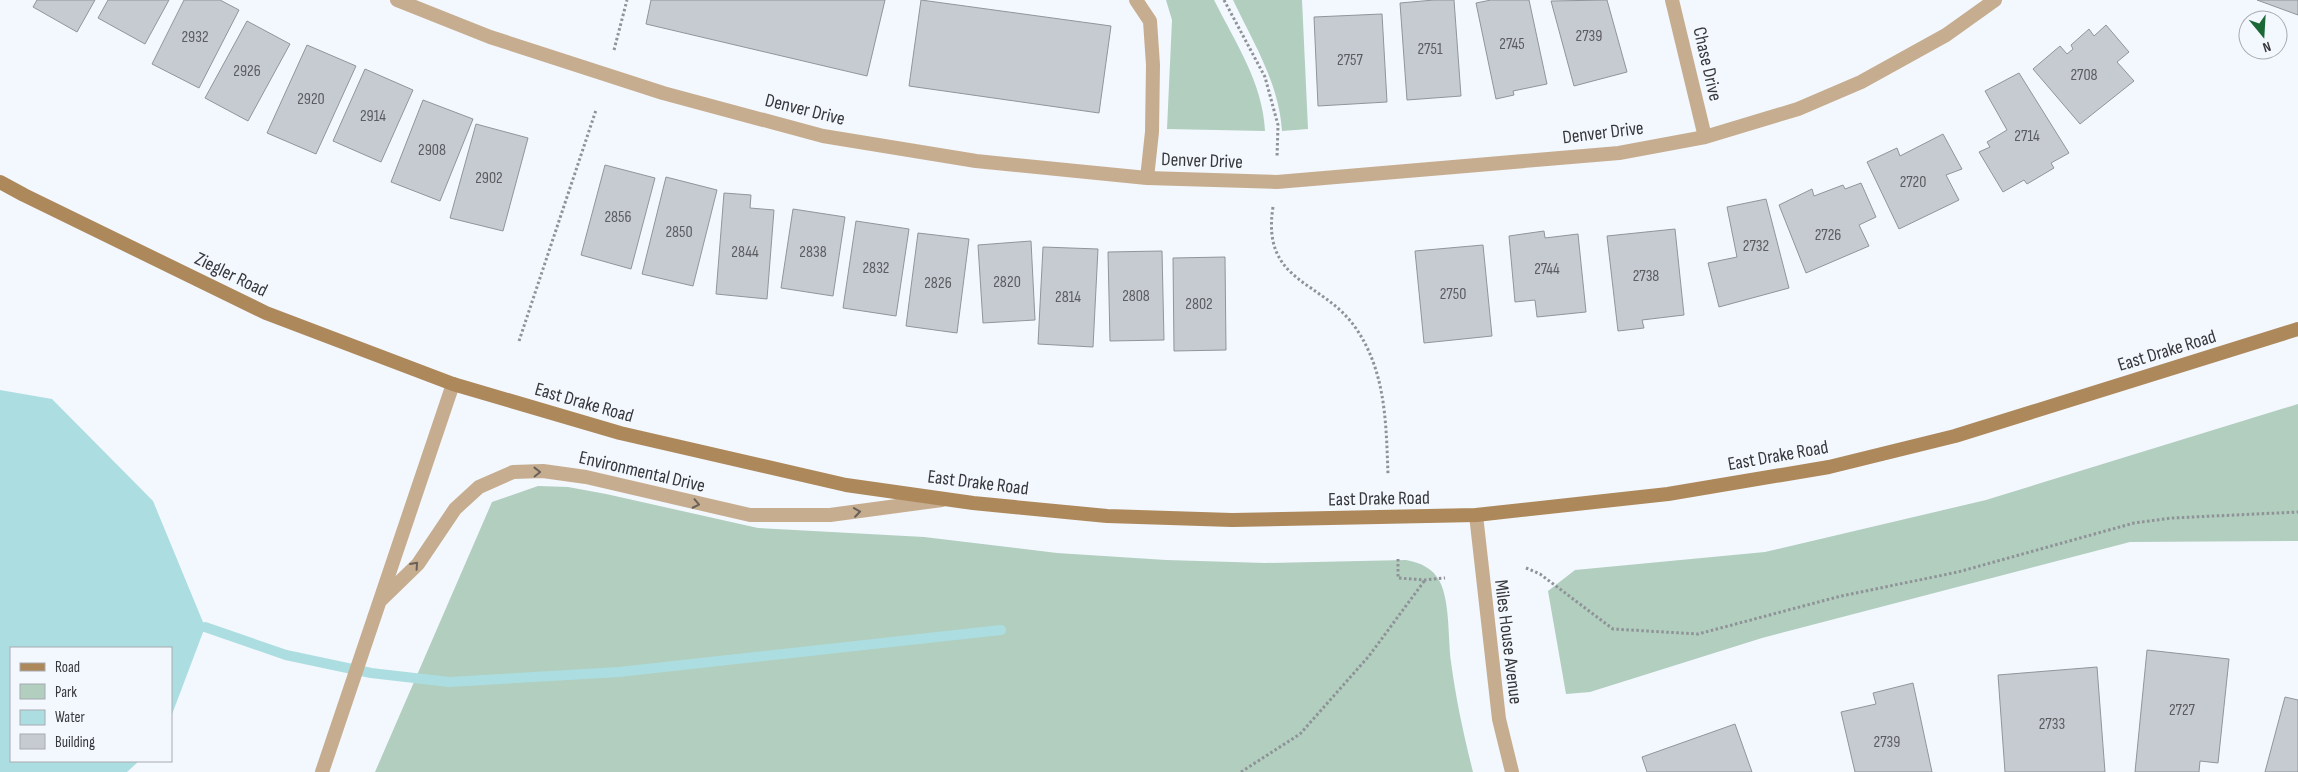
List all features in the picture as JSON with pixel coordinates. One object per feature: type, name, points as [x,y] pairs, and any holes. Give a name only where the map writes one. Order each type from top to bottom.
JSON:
[{"type":"main road","name":"Ziegler Road","points":[[0,182],[266,313],[453,384]]},
{"type":"main road","name":"East Drake Road","points":[[453,384],[620,433],[727,460],[846,485],[948,500],[1107,516],[1222,520],[1476,515],[1668,494],[1829,467],[1955,436],[2298,329]]},
{"type":"street","name":"Denver Drive","points":[[397,0],[490,36],[663,93],[823,136],[976,161],[1147,178],[1277,182],[1619,153],[1705,137],[1798,109],[1861,82],[1946,35],[1995,0]]},
{"type":"street","points":[[1136,0],[1150,21],[1153,64],[1152,132],[1147,178]]},
{"type":"street","name":"Chase Drive","points":[[1672,0],[1705,137]]},
{"type":"street","name":"Environmental Drive","points":[[322,772],[366,636],[381,600],[453,384]]},
{"type":"street","name":"Environmental Drive","points":[[381,600],[418,564],[455,509],[479,487],[513,472],[544,472],[586,477],[650,494],[750,515],[830,515],[948,500]]},
{"type":"street","name":"Miles House Avenue","points":[[1476,515],[1499,719],[1512,772]]},
{"type":"path","points":[[614,50],[627,0]]},
{"type":"path","points":[[1224,0],[1264,77],[1278,125],[1278,152]]},
{"type":"path","points":[[518,340],[596,110]]},
{"type":"path","points":[[1274,199],[1271,220],[1278,257],[1289,272],[1343,313],[1356,327],[1371,358],[1384,395],[1388,427],[1388,474]]},
{"type":"path","points":[[1526,568],[1540,574],[1613,628],[1698,634],[1841,596],[1958,572],[2134,523],[2172,518],[2298,512]]},
{"type":"path","points":[[1398,559],[1398,578],[1425,580],[1444,578]]},
{"type":"path","points":[[1241,772],[1300,734],[1358,669],[1425,580]]},
{"type":"green space","points":[[1166,0],[1214,0],[1254,80],[1263,113],[1265,131],[1167,129],[1172,20]]},
{"type":"green space","points":[[1233,0],[1302,0],[1308,129],[1282,131],[1276,96],[1264,63]]},
{"type":"green space","points":[[2298,404],[2298,541],[2130,542],[1762,638],[1590,692],[1566,694],[1548,591],[1575,570],[1765,552],[1986,500]]},
{"type":"green space","points":[[538,486],[568,487],[606,494],[758,528],[924,537],[1057,553],[1166,560],[1265,563],[1406,560],[1417,563],[1434,573],[1440,582],[1446,600],[1455,690],[1473,772],[375,772],[492,502]]},
{"type":"water","points":[[0,390],[52,399],[153,501],[205,627],[172,714],[172,647],[10,647],[10,762],[138,762],[127,772],[0,772]]},
{"type":"building","points":[[37,0],[95,0],[77,32],[33,7]]},
{"type":"building","points":[[108,0],[169,0],[145,44],[98,18]]},
{"type":"building","points":[[184,0],[220,0],[239,10],[199,88],[152,64]]},
{"type":"building","points":[[651,0],[885,0],[867,76],[646,24]]},
{"type":"building","points":[[921,0],[1111,26],[1099,113],[909,86]]},
{"type":"building","points":[[1454,0],[1461,96],[1407,100],[1400,3]]},
{"type":"building","points":[[1491,0],[1529,0],[1547,84],[1513,91],[1514,95],[1496,99],[1476,3]]},
{"type":"building","points":[[1607,0],[1627,72],[1574,86],[1551,1]]},
{"type":"building","points":[[2257,0],[2298,0],[2298,15]]},
{"type":"building","points":[[1382,14],[1387,102],[1318,106],[1314,17]]},
{"type":"building","points":[[247,21],[290,44],[248,121],[205,98]]},
{"type":"building","points":[[2106,25],[2129,52],[2117,62],[2134,81],[2080,124],[2033,69],[2060,46],[2067,54],[2073,49],[2071,45],[2089,29],[2094,36]]},
{"type":"building","points":[[307,45],[356,66],[316,154],[267,133]]},
{"type":"building","points":[[365,69],[413,90],[381,162],[333,141]]},
{"type":"building","points":[[2019,73],[2069,153],[2051,163],[2054,168],[2027,184],[2024,180],[2003,192],[1979,152],[1990,147],[1987,142],[2007,130],[1985,91]]},
{"type":"building","points":[[423,100],[473,119],[440,201],[391,182]]},
{"type":"building","points":[[476,124],[528,138],[503,231],[450,218]]},
{"type":"building","points":[[1943,134],[1962,169],[1946,175],[1959,200],[1899,229],[1867,162],[1897,148],[1900,156]]},
{"type":"building","points":[[605,165],[655,178],[631,269],[581,255]]},
{"type":"building","points":[[666,177],[717,190],[693,286],[642,274]]},
{"type":"building","points":[[1861,183],[1876,217],[1859,225],[1869,246],[1806,273],[1779,205],[1812,189],[1814,196],[1843,185],[1845,189]]},
{"type":"building","points":[[724,193],[751,195],[750,208],[774,210],[767,299],[716,294]]},
{"type":"building","points":[[1766,199],[1789,288],[1719,307],[1708,263],[1737,257],[1727,207]]},
{"type":"building","points":[[793,209],[845,217],[833,296],[781,288]]},
{"type":"building","points":[[856,221],[909,229],[896,316],[843,308]]},
{"type":"building","points":[[1675,229],[1684,315],[1642,320],[1644,328],[1618,331],[1607,236]]},
{"type":"building","points":[[1544,231],[1545,238],[1578,234],[1586,312],[1537,317],[1535,300],[1515,302],[1509,236]]},
{"type":"building","points":[[918,233],[969,239],[957,333],[906,326]]},
{"type":"building","points":[[1031,241],[1035,320],[983,323],[978,245]]},
{"type":"building","points":[[1483,245],[1492,336],[1424,343],[1415,251]]},
{"type":"building","points":[[1043,247],[1098,249],[1093,347],[1038,344]]},
{"type":"building","points":[[1162,251],[1164,340],[1110,341],[1108,252]]},
{"type":"building","points":[[1225,257],[1226,350],[1174,351],[1173,258]]},
{"type":"building","points":[[2147,650],[2229,659],[2218,763],[2200,761],[2199,772],[2135,772]]},
{"type":"building","points":[[2097,667],[2105,772],[2005,772],[1998,675]]},
{"type":"building","points":[[1913,683],[1932,772],[1855,772],[1841,712],[1876,704],[1873,693]]},
{"type":"building","points":[[2285,697],[2298,700],[2298,772],[2265,772]]},
{"type":"building","points":[[1735,724],[1752,772],[1647,772],[1642,757]]},
{"type":"waterway","points":[[205,627],[286,655],[371,673],[449,682],[619,672],[1001,630]]}]
